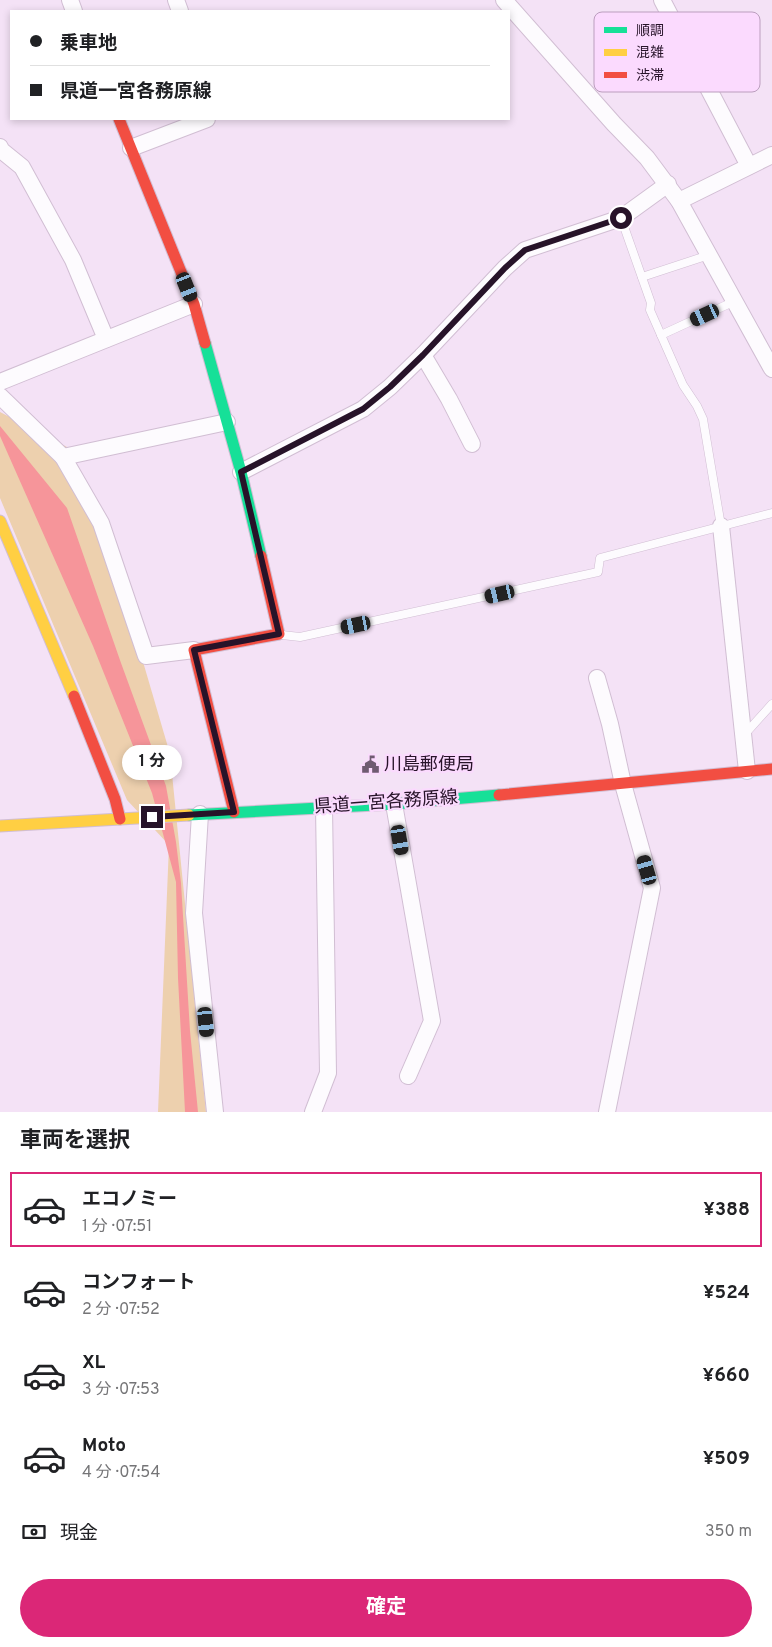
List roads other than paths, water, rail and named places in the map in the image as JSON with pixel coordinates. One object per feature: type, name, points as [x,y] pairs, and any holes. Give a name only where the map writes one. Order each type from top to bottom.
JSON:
[{"type":"street","points":[[504,0],[614,124],[647,158],[668,184],[772,368]]},
{"type":"street","points":[[662,0],[668,12]]},
{"type":"street","points":[[710,92],[749,166]]},
{"type":"street","points":[[0,396],[63,456],[101,523],[146,656],[194,650],[279,634],[241,472],[194,304],[119,120]]},
{"type":"street","points":[[131,148],[204,120]]},
{"type":"street","points":[[0,147],[1,150],[22,167],[73,260],[106,339]]},
{"type":"street","points":[[679,201],[772,155]]},
{"type":"street","points":[[241,472],[363,409],[390,387],[423,355],[505,268],[525,250],[621,218],[668,184]]},
{"type":"street","points":[[0,382],[194,304]]},
{"type":"street","points":[[423,355],[449,399],[472,444]]},
{"type":"street","points":[[63,456],[227,422]]},
{"type":"street","points":[[0,521],[92,738],[115,799],[120,819]]},
{"type":"street","points":[[721,526],[746,771]]},
{"type":"street","points":[[194,650],[234,812]]},
{"type":"street","points":[[598,678],[623,784],[652,888],[607,1112]]},
{"type":"street","name":"県道一宮各務原線","points":[[0,826],[394,804],[623,784],[772,768]]},
{"type":"street","points":[[394,804],[432,1022],[408,1076]]},
{"type":"street","points":[[313,1112],[328,1073],[324,807]]},
{"type":"street","points":[[200,814],[194,913],[215,1112]]},
{"type":"lane","points":[[621,218],[651,303],[650,310],[683,385],[703,419],[721,526]]},
{"type":"lane","points":[[642,277],[709,255]]},
{"type":"lane","points":[[661,335],[735,301]]},
{"type":"lane","points":[[279,634],[300,637],[598,572],[600,558],[772,513]]},
{"type":"lane","points":[[743,737],[772,704]]},
{"type":"place","name":"川島郵便局","points":[[370,765]]}]
